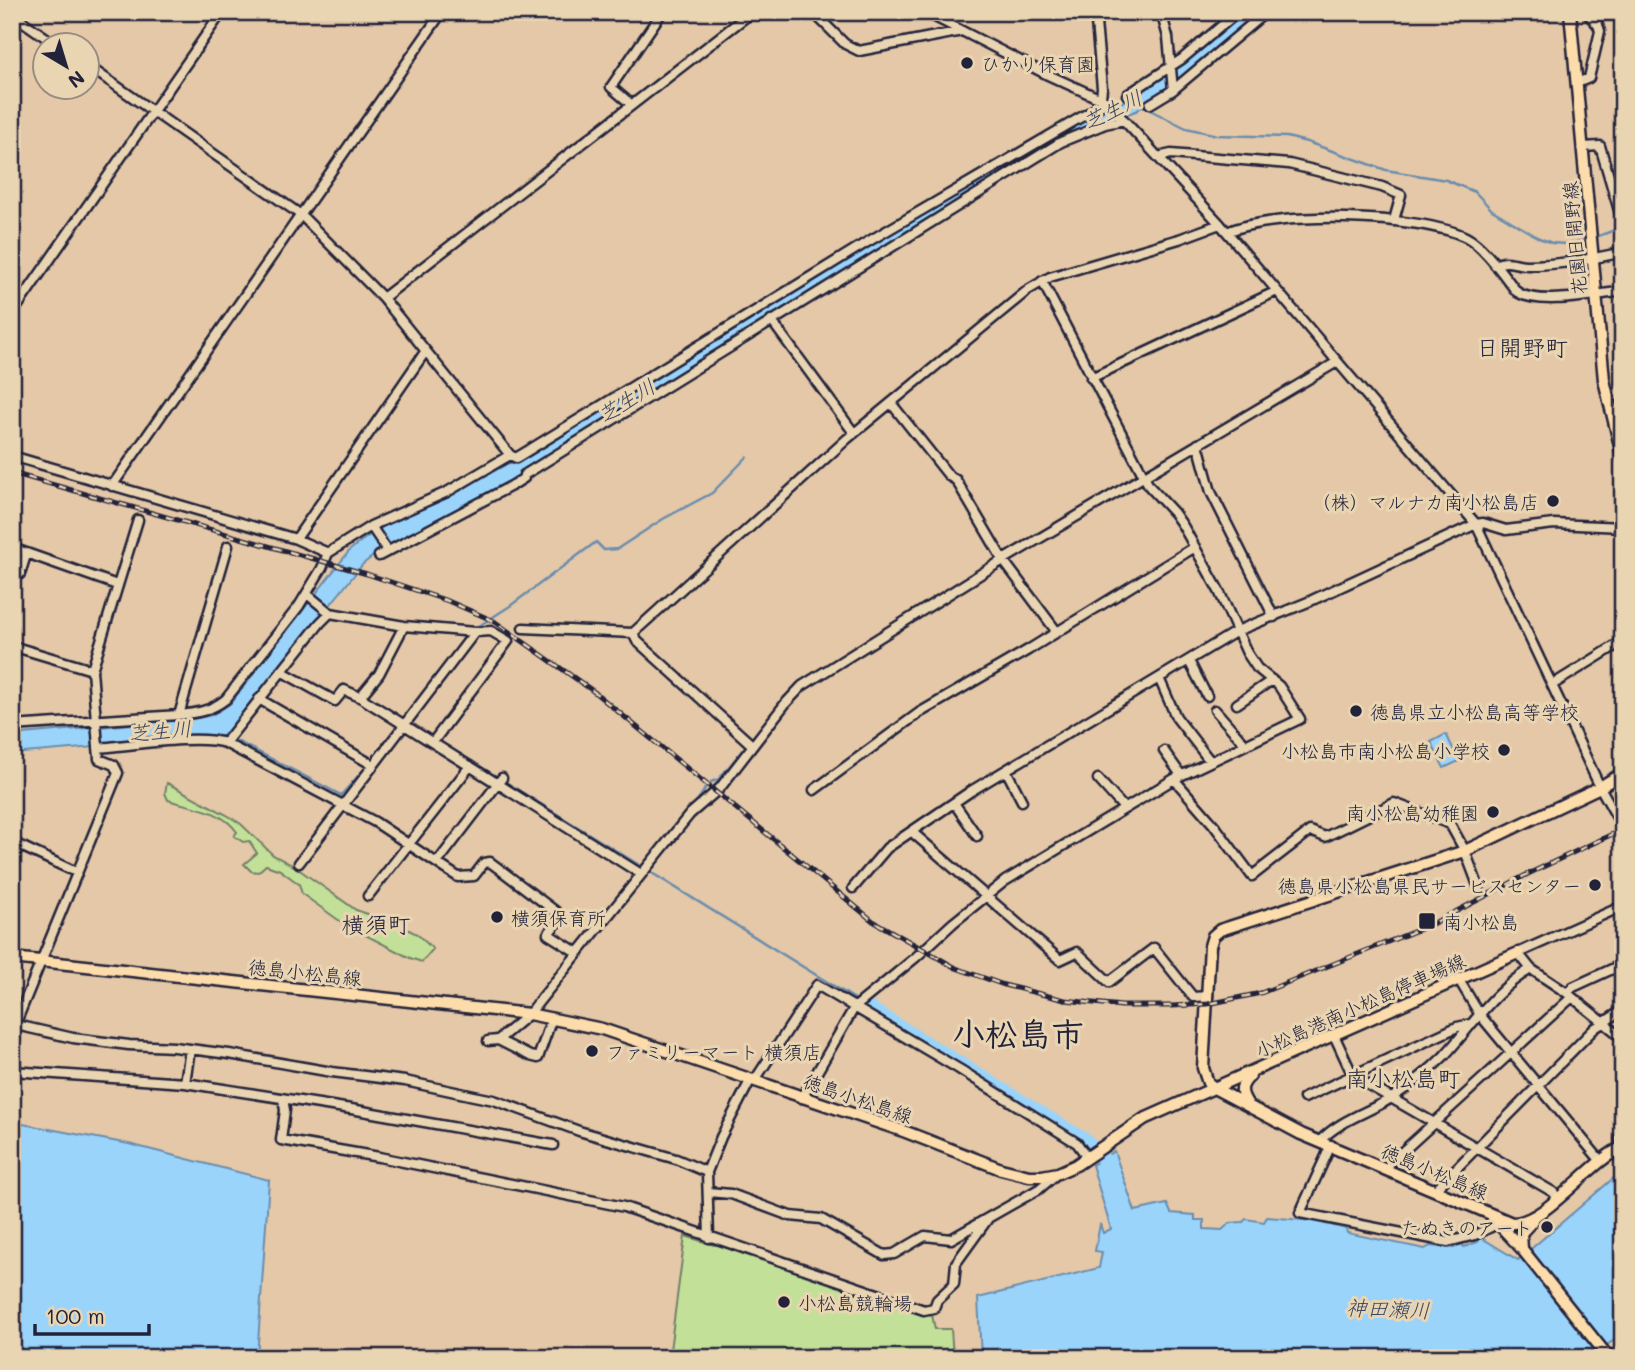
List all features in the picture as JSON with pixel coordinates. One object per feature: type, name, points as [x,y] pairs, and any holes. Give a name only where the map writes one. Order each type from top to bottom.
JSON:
[{"type":"main road","name":"花園日開野線","points":[[1570,12],[1604,380],[1623,458]]},
{"type":"main road","points":[[1190,1099],[1200,1084],[1203,1068],[1210,946],[1213,936],[1220,930],[1465,850],[1600,787],[1623,773]]},
{"type":"main road","name":"小松島港南小松島停車場線","points":[[1216,1089],[1518,953]]},
{"type":"main road","name":"徳島小松島線","points":[[12,958],[552,1018],[603,1029],[906,1132],[1001,1169],[1029,1176],[1058,1172],[1088,1156],[1144,1119],[1216,1089],[1326,1143],[1512,1223],[1520,1223],[1539,1215]]},
{"type":"main road","points":[[1203,1068],[1208,1083],[1216,1089]]},
{"type":"main road","points":[[1249,1107],[1241,1087],[1256,1071]]},
{"type":"main road","points":[[1523,1251],[1521,1233],[1600,1160],[1622,1147]]},
{"type":"main road","points":[[1487,1213],[1523,1251],[1607,1355]]},
{"type":"street","points":[[12,314],[222,12]]},
{"type":"street","points":[[112,486],[442,12]]},
{"type":"street","points":[[632,105],[611,87],[662,12]]},
{"type":"street","points":[[383,298],[752,12]]},
{"type":"street","points":[[813,12],[852,50],[859,51],[962,32]]},
{"type":"street","points":[[925,12],[1046,74],[1105,97],[1278,290],[1476,524],[1600,787],[1623,828]]},
{"type":"street","points":[[1095,12],[1105,97]]},
{"type":"street","points":[[1161,12],[1168,37],[1173,89]]},
{"type":"street","points":[[1127,95],[1170,68],[1238,12]]},
{"type":"street","points":[[1150,104],[1173,89],[1266,12]]},
{"type":"street","points":[[1577,83],[1589,78],[1600,31],[1586,12]]},
{"type":"street","points":[[12,14],[38,32]]},
{"type":"street","points":[[102,76],[301,215],[383,298],[510,455],[516,458],[1105,97]]},
{"type":"street","points":[[379,556],[386,549],[477,506],[513,485],[544,461],[1061,142],[1123,118]]},
{"type":"street","points":[[1583,147],[1600,146],[1623,224]]},
{"type":"street","points":[[1158,157],[1171,154],[1289,164],[1382,187],[1401,195],[1394,220]]},
{"type":"street","points":[[1227,232],[1274,220],[1394,220],[1448,230],[1468,238],[1517,292],[1524,296],[1549,299],[1618,292],[1623,294]]},
{"type":"street","points":[[523,628],[633,633],[855,433],[948,354],[1042,281],[1220,224]]},
{"type":"street","points":[[1495,265],[1511,261],[1525,265],[1623,252]]},
{"type":"street","points":[[803,1098],[856,1007],[1005,881],[1177,777],[1300,719],[1279,686],[1257,668],[1247,653],[1219,591],[1195,547],[1174,513],[1143,476],[1042,281]]},
{"type":"street","points":[[1091,378],[1278,290]]},
{"type":"street","points":[[771,320],[855,433]]},
{"type":"street","points":[[296,539],[425,352]]},
{"type":"street","points":[[498,1040],[529,1014],[690,814],[720,788],[750,743],[802,687],[1002,558],[1337,362]]},
{"type":"street","points":[[891,403],[949,476],[956,480],[1002,558],[1057,632]]},
{"type":"street","points":[[1198,444],[1212,492],[1274,617]]},
{"type":"street","points":[[12,726],[94,723],[200,713],[215,707],[226,699],[308,595],[328,552],[372,527],[447,492],[510,455]]},
{"type":"street","points":[[12,456],[296,539],[328,552]]},
{"type":"street","points":[[138,520],[92,670],[94,723],[99,759],[114,765],[117,773],[14,1024],[73,1038],[190,1049],[405,1081],[494,1100],[579,1131],[676,1159],[707,1172]]},
{"type":"street","points":[[853,888],[887,848],[954,803],[1237,631],[1274,617],[1476,524],[1483,523],[1506,530],[1554,524],[1623,527]]},
{"type":"street","points":[[372,527],[386,549]]},
{"type":"street","points":[[179,715],[228,546]]},
{"type":"street","points":[[814,790],[919,713],[1195,547]]},
{"type":"street","points":[[12,548],[117,585]]},
{"type":"street","points":[[12,572],[20,574],[26,555]]},
{"type":"street","points":[[308,595],[329,613],[404,626],[491,631],[508,641],[434,740]]},
{"type":"street","points":[[228,739],[329,613]]},
{"type":"street","points":[[360,697],[379,674],[404,626]]},
{"type":"street","points":[[299,863],[402,722],[475,632]]},
{"type":"street","points":[[633,633],[637,641],[750,743]]},
{"type":"street","points":[[1552,685],[1623,641]]},
{"type":"street","points":[[12,646],[92,670]]},
{"type":"street","points":[[1189,661],[1207,696]]},
{"type":"street","points":[[281,671],[335,701],[344,690],[360,697],[489,774],[643,872]]},
{"type":"street","points":[[1158,678],[1176,717],[1210,761]]},
{"type":"street","points":[[1237,705],[1272,680]]},
{"type":"street","points":[[259,699],[370,764]]},
{"type":"street","points":[[1215,710],[1245,744]]},
{"type":"street","points":[[97,747],[228,739],[409,844],[458,877],[474,876],[484,863],[490,862],[559,914],[561,919],[548,934],[578,953]]},
{"type":"street","points":[[1164,751],[1177,777],[1251,876],[1310,831],[1325,837],[1394,803],[1450,824],[1465,850],[1479,888]]},
{"type":"street","points":[[368,896],[469,762]]},
{"type":"street","points":[[1006,771],[1022,801]]},
{"type":"street","points":[[1098,779],[1124,808]]},
{"type":"street","points":[[437,863],[500,781]]},
{"type":"street","points":[[954,803],[977,836]]},
{"type":"street","points":[[912,832],[1060,960],[1077,952],[1106,981],[1113,980],[1154,948],[1193,997],[1209,996]]},
{"type":"street","points":[[12,842],[76,872]]},
{"type":"street","points":[[1623,906],[1518,953],[1531,969],[1623,1038]]},
{"type":"street","points":[[1387,1170],[1390,1163],[1511,1053],[1569,995],[1573,987],[1623,964]]},
{"type":"street","points":[[1499,1223],[1475,1235],[1447,1242],[1300,1213],[1328,1132],[1392,1098],[1443,1057],[1509,985],[1531,969]]},
{"type":"street","points":[[1459,980],[1480,1015],[1600,1160]]},
{"type":"street","points":[[709,1238],[707,1172],[721,1137],[753,1079],[817,985],[1077,1143],[1088,1156]]},
{"type":"street","points":[[1435,1190],[1602,1021],[1623,1010]]},
{"type":"street","points":[[488,1041],[498,1040],[538,1058],[552,1018]]},
{"type":"street","points":[[1304,1098],[1457,1027],[1471,1024]]},
{"type":"street","points":[[1334,1035],[1353,1076],[1553,1192],[1558,1198]]},
{"type":"street","points":[[185,1083],[190,1049]]},
{"type":"street","points":[[12,1071],[185,1083],[553,1145]]},
{"type":"street","points":[[284,1099],[281,1140],[379,1157],[624,1207],[924,1310],[934,1308],[941,1295],[954,1284],[956,1263],[987,1220]]},
{"type":"street","points":[[1622,1147],[1620,1139],[1623,1134]]},
{"type":"street","points":[[708,1192],[731,1194],[790,1216],[821,1219],[884,1255],[894,1254],[925,1236],[951,1239],[1039,1189],[1058,1172]]},
{"type":"green space","points":[[167,783],[241,824],[273,855],[294,866],[356,910],[417,934],[433,949],[422,962],[410,958],[344,924],[302,894],[299,884],[280,870],[266,865],[258,872],[251,871],[244,864],[257,853],[249,841],[243,842],[234,836],[237,832],[223,818],[168,800],[165,793]]},
{"type":"green space","name":"小松島競輪場","points":[[685,1236],[714,1245],[720,1244],[932,1315],[935,1329],[951,1329],[953,1358],[669,1358]]},
{"type":"water","name":"芝生川","points":[[1244,12],[1258,12],[1202,65],[1136,111],[1109,120],[1044,150],[524,472],[522,477],[381,550],[363,564],[223,739],[203,738],[12,754],[12,735],[212,715],[230,704],[350,550],[368,537],[406,514],[509,463],[517,464],[915,219],[1089,116],[1129,99],[1185,61]]},
{"type":"water","points":[[1446,734],[1459,761],[1444,768],[1431,742]]},
{"type":"water","points":[[12,1122],[129,1144],[269,1180],[257,1358],[12,1358]]},
{"type":"water","name":"神田瀬川","points":[[1114,1151],[1135,1211],[1167,1204],[1171,1213],[1195,1215],[1195,1220],[1204,1220],[1204,1229],[1222,1230],[1230,1223],[1243,1222],[1246,1219],[1264,1222],[1267,1217],[1315,1221],[1346,1229],[1347,1233],[1425,1249],[1430,1246],[1454,1248],[1462,1244],[1464,1247],[1478,1242],[1480,1237],[1518,1260],[1623,1170],[1623,1334],[1588,1358],[981,1358],[978,1298],[1099,1268],[1102,1252],[1095,1251],[1100,1224],[1103,1233],[1111,1229],[1092,1165]]},
{"type":"waterway","name":"芝生川","points":[[1142,106],[1186,128],[1217,135],[1287,137],[1386,170],[1446,180],[1475,192],[1492,210],[1539,238],[1565,244],[1587,240]]},
{"type":"waterway","points":[[1593,238],[1623,227]]},
{"type":"waterway","points":[[462,627],[479,626],[596,542],[604,550],[617,549],[663,519],[712,493],[747,457]]},
{"type":"waterway","points":[[1011,551],[1126,482]]},
{"type":"waterway","points":[[806,679],[988,565]]},
{"type":"waterway","points":[[328,606],[341,611]]},
{"type":"waterway","points":[[369,616],[421,624]]},
{"type":"waterway","points":[[711,782],[719,779],[793,690]]},
{"type":"waterway","points":[[410,723],[871,1009]]},
{"type":"waterway","points":[[371,760],[397,727]]},
{"type":"waterway","points":[[233,739],[341,795],[367,766]]},
{"type":"waterway","points":[[668,834],[705,788]]},
{"type":"waterway","points":[[871,1009],[1085,1140],[1105,1161]]},
{"type":"railway","points":[[12,473],[367,574],[448,601],[494,621],[593,691],[873,921],[956,968],[1004,985],[1065,1000],[1122,1006],[1172,1006],[1208,1004],[1261,993],[1430,925],[1623,829]]},
{"type":"place","name":"ひかり保育園","points":[[967,63]]},
{"type":"place","name":"（株）マルナカ南小松島店","points":[[1553,501]]},
{"type":"place","name":"徳島県立小松島高等学校","points":[[1356,711]]},
{"type":"place","name":"小松島市南小松島小学校","points":[[1504,750]]},
{"type":"place","name":"南小松島幼稚園","points":[[1493,812]]},
{"type":"place","name":"徳島県小松島県民サービスセンター","points":[[1595,885]]},
{"type":"place","name":"横須保育所","points":[[497,917]]},
{"type":"place","name":"南小松島","points":[[1427,921]]},
{"type":"place","name":"ファミリーマート 横須店","points":[[592,1051]]},
{"type":"place","name":"たぬきのアート","points":[[1547,1227]]},
{"type":"place","name":"小松島競輪場","points":[[784,1302]]},
{"type":"district","name":"日開野町","points":[[1522,347]]},
{"type":"district","name":"横須町","points":[[376,924]]},
{"type":"district","name":"小松島市","points":[[1018,1032]]},
{"type":"district","name":"南小松島町","points":[[1403,1078]]}]
